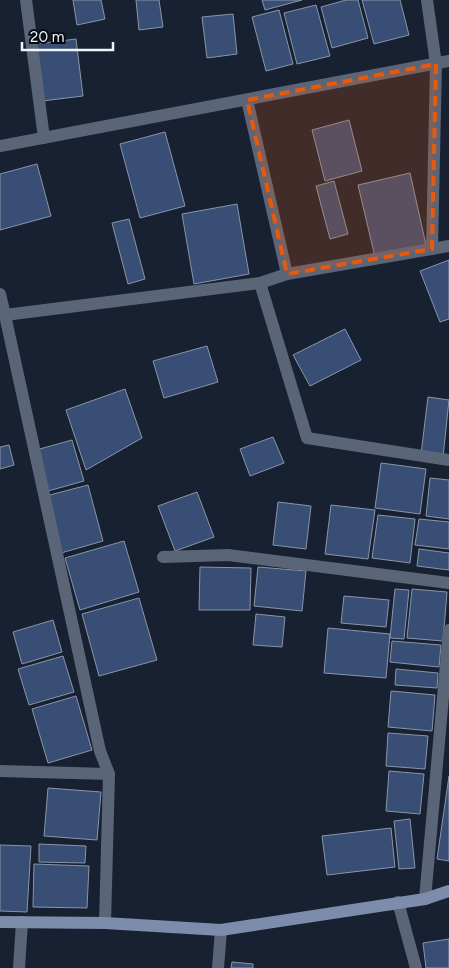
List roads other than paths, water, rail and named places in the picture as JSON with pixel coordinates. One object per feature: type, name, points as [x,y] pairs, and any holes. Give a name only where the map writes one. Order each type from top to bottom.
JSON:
[{"type":"main road","points":[[0,922],[106,922],[221,930],[425,899],[449,891]]},
{"type":"street","points":[[26,0],[44,138]]},
{"type":"street","points":[[427,0],[436,64],[432,249]]},
{"type":"street","points":[[0,146],[449,61]]},
{"type":"street","points":[[247,100],[288,274]]},
{"type":"street","points":[[5,315],[260,283],[288,274],[449,246]]},
{"type":"street","points":[[260,283],[307,438],[449,460]]},
{"type":"street","points":[[0,294],[100,751],[109,774],[106,922]]},
{"type":"street","points":[[163,557],[228,555],[449,582]]},
{"type":"street","points":[[425,899],[449,630]]},
{"type":"street","points":[[0,771],[109,774]]},
{"type":"street","points":[[398,902],[416,968]]},
{"type":"street","points":[[19,968],[22,922]]},
{"type":"street","points":[[218,968],[221,930]]}]
